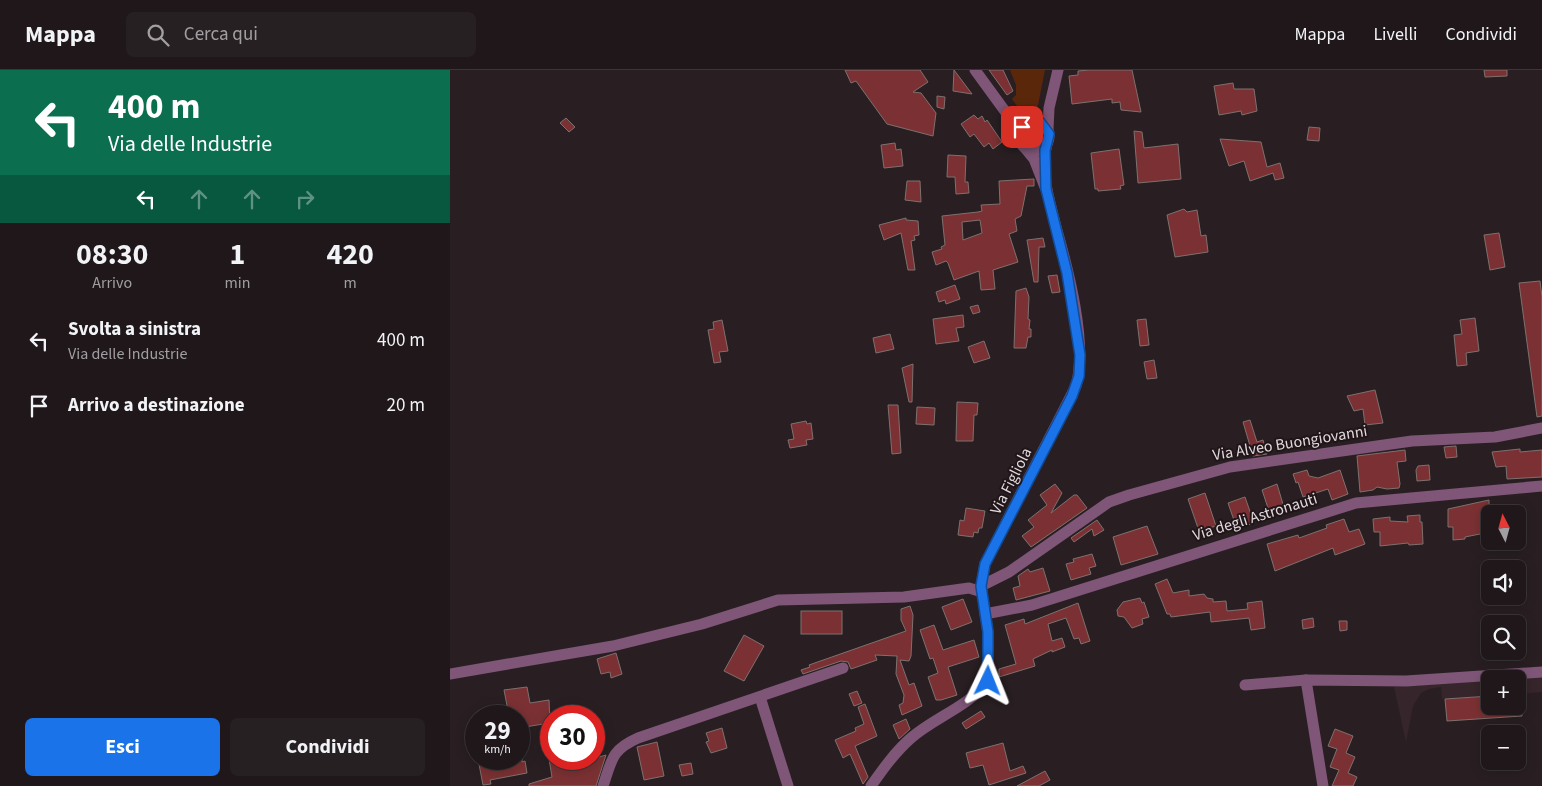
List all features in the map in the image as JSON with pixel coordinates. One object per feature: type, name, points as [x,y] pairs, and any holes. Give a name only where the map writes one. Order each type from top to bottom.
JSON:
[{"type":"street","points":[[975,70],[1010,118],[1025,148],[1034,159],[1046,189]]},
{"type":"street","points":[[1025,148],[1039,150],[1047,144],[1049,108],[1058,70]]},
{"type":"street","points":[[1019,136],[1049,108]]},
{"type":"street","points":[[1010,118],[1045,125],[1048,129]]},
{"type":"street","name":"Via Figliola","points":[[871,786],[894,754],[911,738],[972,699],[988,681],[988,632],[982,589],[985,564],[1068,404],[1079,376],[1080,355],[1072,297],[1046,189],[1045,150],[1047,144]]},
{"type":"street","name":"Via Alveo Buongiovanni","points":[[982,589],[1109,502],[1129,495],[1230,466],[1412,441],[1495,437],[1542,428]]},
{"type":"street","name":"Via degli Astronauti","points":[[986,614],[1032,605],[1356,503],[1542,486]]},
{"type":"street","points":[[450,674],[612,646],[702,624],[778,600],[904,597],[969,588],[982,589]]},
{"type":"street","points":[[603,786],[613,756],[621,745],[843,668]]},
{"type":"street","points":[[1245,685],[1306,680],[1406,681],[1542,672]]},
{"type":"street","points":[[1306,680],[1322,786]]},
{"type":"street","points":[[760,697],[788,786]]},
{"type":"shaded area","points":[[1010,70],[1045,70],[1037,110],[1022,113],[1012,99],[1016,95],[1016,85]]},
{"type":"shaded area","points":[[1542,676],[1542,692],[1526,693],[1526,678]]},
{"type":"shaded area","points":[[1481,681],[1481,697],[1442,699],[1441,687],[1429,689],[1421,693],[1413,706],[1406,742],[1394,687]]},
{"type":"building","points":[[845,70],[920,70],[928,82],[913,92],[921,93],[936,113],[933,136],[887,124],[856,81],[851,83]]},
{"type":"building","points":[[954,70],[972,94],[953,91]]},
{"type":"building","points":[[989,70],[1003,70],[1013,91],[1007,95]]},
{"type":"building","points":[[1132,70],[1141,112],[1121,110],[1120,102],[1112,103],[1112,99],[1072,104],[1069,76],[1078,75],[1078,71]]},
{"type":"building","points":[[1484,70],[1507,70],[1507,76],[1485,77]]},
{"type":"building","points":[[1233,83],[1234,89],[1254,89],[1257,111],[1242,115],[1241,111],[1219,115],[1214,86]]},
{"type":"building","points":[[937,96],[945,97],[944,109],[937,107]]},
{"type":"building","points":[[974,115],[978,119],[982,116],[985,122],[987,120],[1002,142],[993,149],[989,143],[984,147],[974,134],[970,137],[961,124]]},
{"type":"building","points":[[566,118],[575,127],[569,132],[560,123]]},
{"type":"building","points":[[1309,127],[1320,128],[1319,141],[1307,140]]},
{"type":"building","points":[[1134,131],[1142,132],[1144,148],[1178,144],[1181,179],[1138,183]]},
{"type":"building","points":[[1220,139],[1261,142],[1267,167],[1280,163],[1284,178],[1275,180],[1273,173],[1250,181],[1244,161],[1229,166]]},
{"type":"building","points":[[895,143],[896,150],[901,149],[903,166],[884,168],[881,145]]},
{"type":"building","points":[[1119,149],[1124,185],[1120,186],[1121,189],[1098,191],[1098,189],[1095,189],[1091,153]]},
{"type":"building","points":[[948,155],[966,156],[965,182],[968,182],[969,193],[956,194],[955,177],[947,177]]},
{"type":"building","points":[[1034,179],[1034,186],[1027,186],[1021,216],[1015,219],[1017,231],[1009,234],[1018,262],[993,270],[995,289],[981,290],[979,271],[954,280],[948,263],[946,261],[936,265],[932,252],[942,249],[941,247],[945,245],[942,216],[978,212],[982,211],[981,205],[1000,204],[999,181]],"holes":[[[980,220],[982,233],[963,240],[962,222]]]},
{"type":"building","points":[[907,181],[920,181],[921,202],[905,200]]},
{"type":"building","points":[[1184,209],[1187,212],[1197,210],[1201,236],[1206,235],[1208,252],[1175,257],[1167,215]]},
{"type":"building","points":[[906,218],[906,220],[918,221],[919,235],[914,236],[915,240],[911,241],[915,270],[908,270],[901,233],[884,240],[879,225]]},
{"type":"building","points":[[1499,233],[1505,267],[1490,270],[1484,235]]},
{"type":"building","points":[[1043,238],[1045,247],[1039,247],[1038,282],[1034,282],[1027,240]]},
{"type":"building","points":[[1057,275],[1060,292],[1052,293],[1048,276]]},
{"type":"building","points":[[1540,281],[1542,297],[1542,416],[1537,417],[1519,283]]},
{"type":"building","points":[[955,285],[960,299],[946,304],[945,300],[939,302],[936,292]]},
{"type":"building","points":[[1026,288],[1029,297],[1028,319],[1030,320],[1029,329],[1031,329],[1031,337],[1028,337],[1026,348],[1014,348],[1016,291]]},
{"type":"building","points":[[978,305],[980,312],[973,314],[970,307]]},
{"type":"building","points":[[963,315],[964,327],[956,328],[959,341],[936,344],[933,319]]},
{"type":"building","points":[[1475,318],[1479,351],[1466,353],[1467,365],[1457,366],[1454,335],[1462,334],[1460,320]]},
{"type":"building","points":[[1146,319],[1149,345],[1140,346],[1137,320]]},
{"type":"building","points":[[722,320],[728,351],[719,352],[721,362],[714,363],[708,330],[714,329],[713,322]]},
{"type":"building","points":[[890,334],[894,349],[876,353],[873,338]]},
{"type":"building","points":[[984,341],[990,358],[974,363],[968,347]]},
{"type":"building","points":[[1154,360],[1157,378],[1147,379],[1144,362]]},
{"type":"building","points":[[913,364],[912,402],[909,402],[902,368]]},
{"type":"building","points":[[1375,390],[1383,423],[1365,425],[1363,409],[1354,411],[1347,396]]},
{"type":"building","points":[[957,402],[978,403],[977,415],[974,415],[973,441],[956,441]]},
{"type":"building","points":[[888,405],[898,405],[901,453],[892,454]]},
{"type":"building","points":[[917,407],[935,408],[934,425],[916,424]]},
{"type":"building","points":[[1250,420],[1257,442],[1263,440],[1267,454],[1253,456],[1243,422]]},
{"type":"building","points":[[806,421],[807,424],[811,423],[813,439],[806,440],[807,445],[790,448],[788,440],[794,439],[791,424]]},
{"type":"building","points":[[1456,446],[1457,457],[1446,458],[1444,447]]},
{"type":"building","points":[[1520,449],[1520,452],[1542,450],[1542,477],[1507,479],[1506,466],[1496,467],[1492,452]]},
{"type":"building","points":[[1405,450],[1406,461],[1397,462],[1399,488],[1387,489],[1377,487],[1373,490],[1360,492],[1357,456]]},
{"type":"building","points":[[1429,465],[1430,480],[1417,481],[1416,470],[1418,466]]},
{"type":"building","points":[[1307,470],[1309,476],[1318,478],[1340,470],[1348,494],[1332,500],[1328,489],[1303,497],[1293,474]]},
{"type":"building","points":[[1055,484],[1062,493],[1051,513],[1074,495],[1077,495],[1087,508],[1031,547],[1022,536],[1034,527],[1028,520],[1047,505],[1040,495]]},
{"type":"building","points":[[1277,484],[1285,511],[1270,514],[1262,490]]},
{"type":"building","points":[[1205,493],[1216,526],[1199,531],[1188,499]]},
{"type":"building","points":[[1245,497],[1254,523],[1237,529],[1228,503]]},
{"type":"building","points":[[1489,500],[1489,505],[1481,505],[1481,534],[1465,537],[1465,539],[1453,540],[1453,527],[1448,527],[1448,509]]},
{"type":"building","points":[[966,508],[985,511],[982,528],[979,528],[978,533],[974,532],[973,537],[958,535],[960,520],[964,521]]},
{"type":"building","points":[[1420,515],[1423,544],[1409,545],[1408,543],[1380,546],[1380,532],[1374,532],[1373,519],[1390,517],[1390,521],[1408,522],[1407,516]]},
{"type":"building","points":[[1344,519],[1349,532],[1359,529],[1365,544],[1335,555],[1333,548],[1275,571],[1267,544],[1298,535],[1299,538],[1327,528],[1326,525]]},
{"type":"building","points":[[1097,520],[1104,530],[1094,536],[1092,529],[1074,542],[1071,538]]},
{"type":"building","points":[[1147,526],[1158,554],[1121,565],[1113,537]]},
{"type":"building","points":[[1092,554],[1096,566],[1089,568],[1091,574],[1071,580],[1066,564],[1074,562],[1073,559]]},
{"type":"building","points":[[1043,568],[1050,591],[1016,600],[1013,588],[1020,586],[1018,576],[1028,569],[1030,572]]},
{"type":"building","points":[[1167,579],[1173,593],[1189,590],[1189,596],[1204,594],[1207,598],[1213,599],[1213,602],[1226,601],[1227,611],[1248,609],[1247,603],[1262,601],[1265,628],[1251,630],[1249,618],[1211,622],[1210,612],[1171,617],[1170,614],[1167,614],[1155,584]]},
{"type":"building","points":[[1140,598],[1142,603],[1144,602],[1149,617],[1142,619],[1143,624],[1132,628],[1124,617],[1118,616],[1117,610],[1123,602]]},
{"type":"building","points":[[963,599],[972,622],[951,630],[942,607]]},
{"type":"building","points":[[1078,603],[1090,641],[1081,644],[1079,638],[1074,639],[1066,618],[1048,624],[1052,641],[1062,638],[1065,647],[1052,652],[1052,650],[1033,659],[1035,666],[999,677],[999,669],[1016,664],[1005,625],[1024,619],[1025,624]]},
{"type":"building","points":[[910,606],[913,615],[911,656],[909,661],[900,660],[909,685],[914,683],[922,706],[902,715],[899,705],[903,703],[904,695],[896,674],[897,656],[875,655],[877,660],[851,669],[848,662],[841,661],[803,674],[801,670],[810,667],[809,665],[906,631],[901,620],[901,609]]},
{"type":"building","points":[[801,611],[842,611],[842,634],[801,634]]},
{"type":"building","points":[[1313,618],[1314,627],[1303,629],[1302,620]]},
{"type":"building","points":[[1339,621],[1347,621],[1347,630],[1340,631]]},
{"type":"building","points":[[934,625],[943,650],[974,640],[979,657],[948,667],[957,695],[941,700],[936,700],[928,677],[938,673],[933,658],[930,659],[920,630]]},
{"type":"building","points":[[744,635],[764,646],[744,681],[724,671]]},
{"type":"building","points":[[616,653],[622,674],[611,678],[610,672],[601,674],[597,659]]},
{"type":"building","points":[[527,687],[530,703],[549,700],[549,705],[540,705],[540,724],[530,726],[530,705],[507,705],[504,690]]},
{"type":"building","points":[[857,691],[862,703],[854,706],[849,694]]},
{"type":"building","points":[[1481,697],[1481,715],[1522,716],[1447,721],[1445,699]]},
{"type":"building","points":[[865,704],[877,736],[855,746],[868,777],[863,784],[850,754],[843,758],[835,740],[856,731],[855,728],[864,724],[858,707]]},
{"type":"building","points":[[981,711],[985,717],[966,729],[962,723]]},
{"type":"building","points":[[906,719],[910,729],[899,739],[893,725]]},
{"type":"building","points":[[722,728],[727,748],[711,753],[706,742],[709,741],[706,733]]},
{"type":"building","points":[[1335,729],[1353,736],[1346,753],[1355,757],[1348,773],[1357,777],[1353,786],[1332,786],[1339,770],[1330,767],[1337,749],[1328,746]]},
{"type":"building","points":[[657,742],[664,776],[644,780],[637,747]]},
{"type":"building","points":[[1003,743],[1010,771],[1023,766],[1026,773],[989,785],[983,765],[970,768],[966,753]]},
{"type":"building","points":[[691,763],[693,774],[682,776],[679,765]]},
{"type":"building","points":[[480,770],[526,770],[527,773],[490,780],[491,784],[483,785]]},
{"type":"building","points":[[551,770],[601,770],[596,786],[529,786],[529,784],[552,777]]},
{"type":"building","points":[[1045,771],[1050,780],[1039,786],[1017,786]]},
{"type":"route","points":[[988,681],[988,632],[981,586],[985,564],[1031,479],[1072,396],[1079,376],[1080,366],[1080,355],[1067,273],[1046,189],[1045,150],[1049,139],[1048,129],[1045,125],[1036,121],[1022,127]]}]
